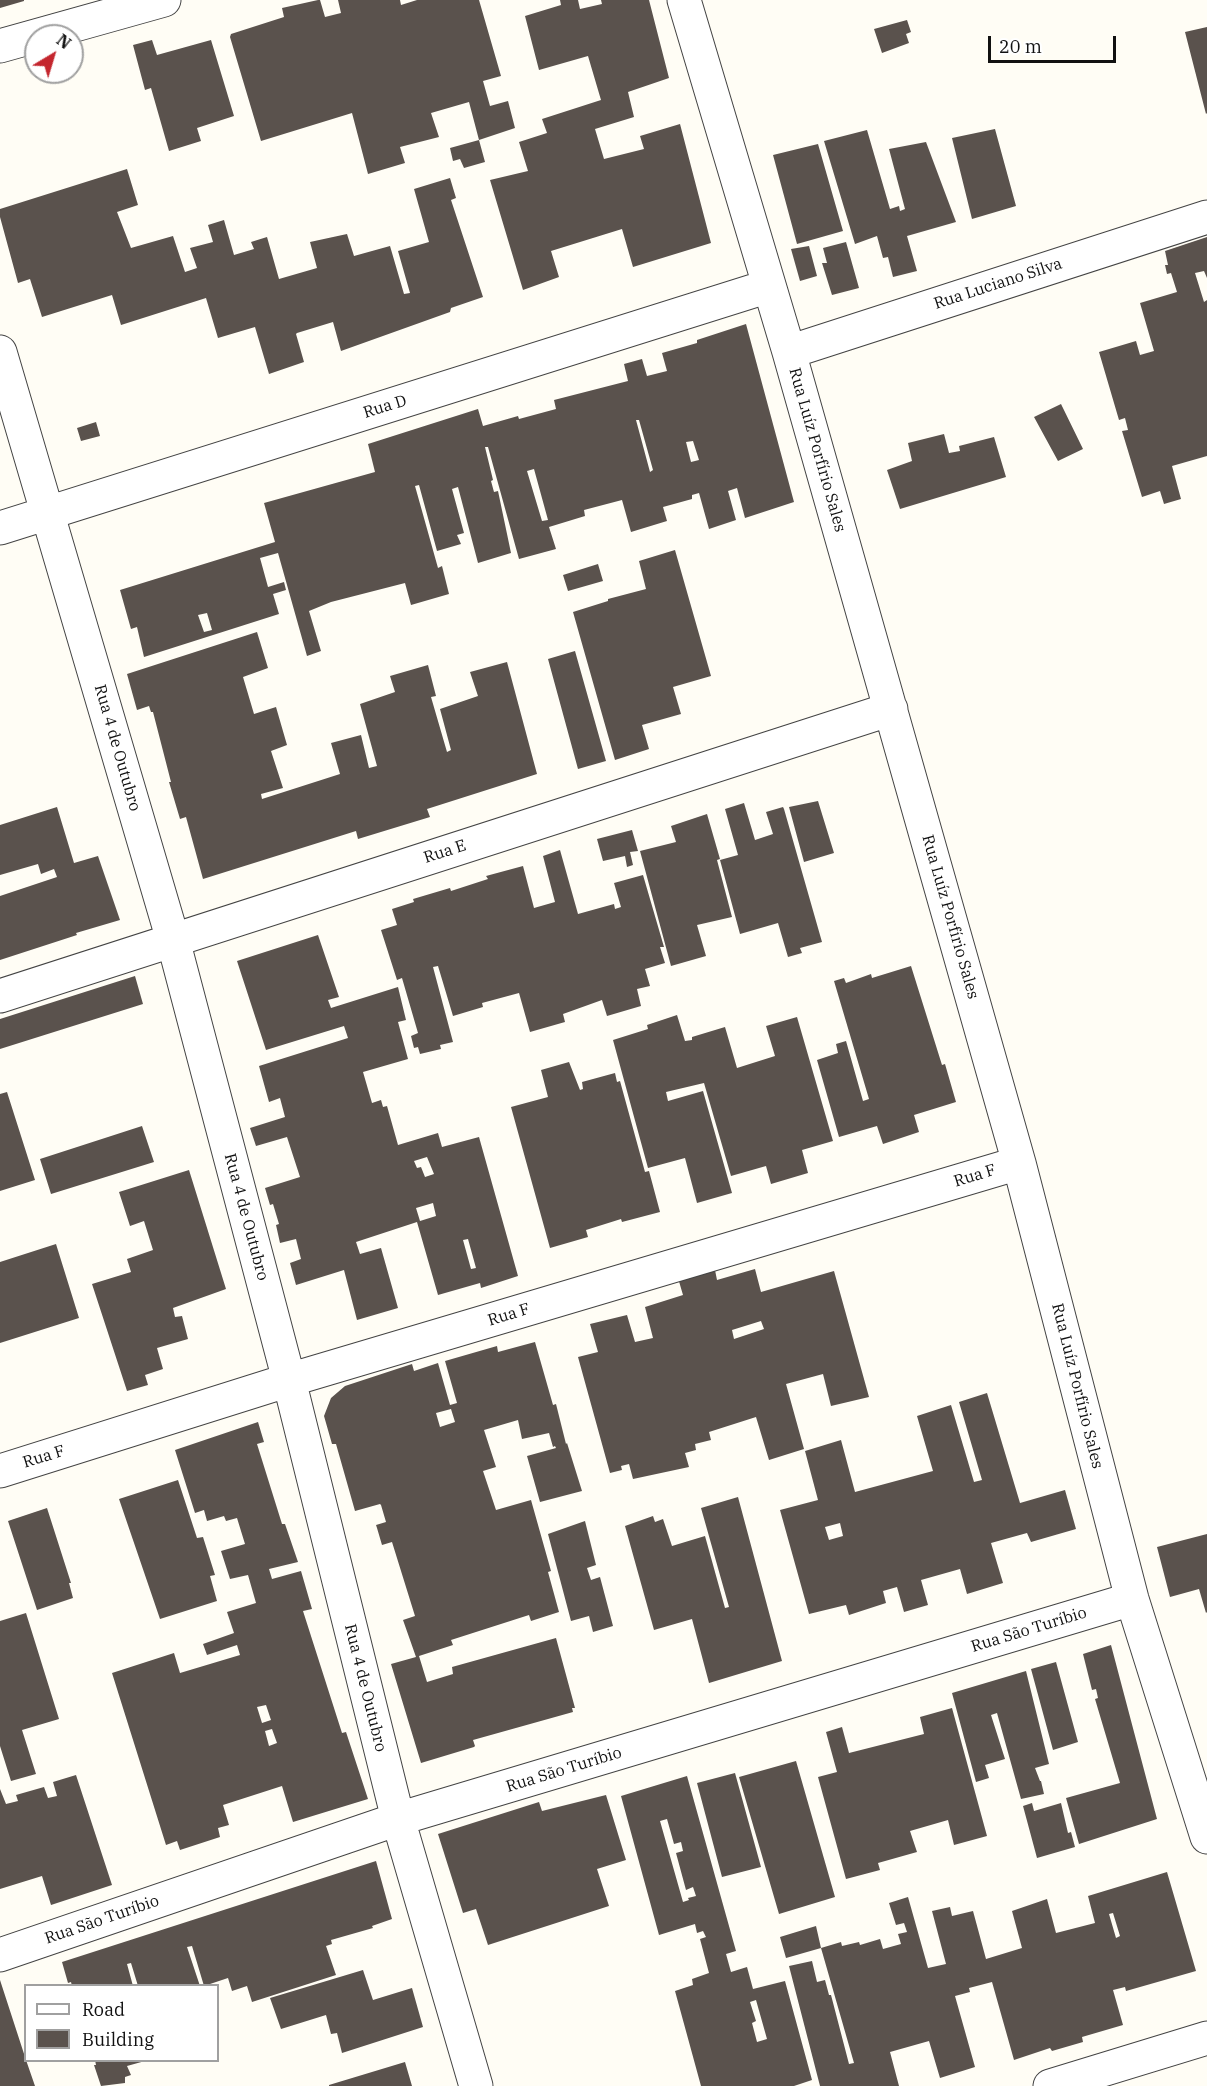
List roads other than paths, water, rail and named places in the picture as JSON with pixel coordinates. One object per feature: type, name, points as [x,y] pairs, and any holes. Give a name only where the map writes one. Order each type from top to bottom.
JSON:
[{"type":"street","points":[[0,46],[164,0]]},
{"type":"street","name":"Rua Luíz Porfírio Sales","points":[[684,0],[789,352],[1020,1163],[1132,1599],[1207,1837]]},
{"type":"street","name":"Rua Luciano Silva","points":[[789,352],[1207,217]]},
{"type":"street","name":"Rua D","points":[[0,528],[769,286]]},
{"type":"street","name":"Rua 4 de Outubro","points":[[0,352],[173,940],[289,1380],[398,1819],[477,2086]]},
{"type":"street","name":"Rua E","points":[[0,996],[891,709]]},
{"type":"street","name":"Rua F","points":[[0,1471],[289,1380],[1020,1163]]},
{"type":"street","name":"Rua São Turíbio","points":[[0,1955],[398,1819],[1132,1599]]},
{"type":"street","points":[[1050,2086],[1207,2038]]}]
